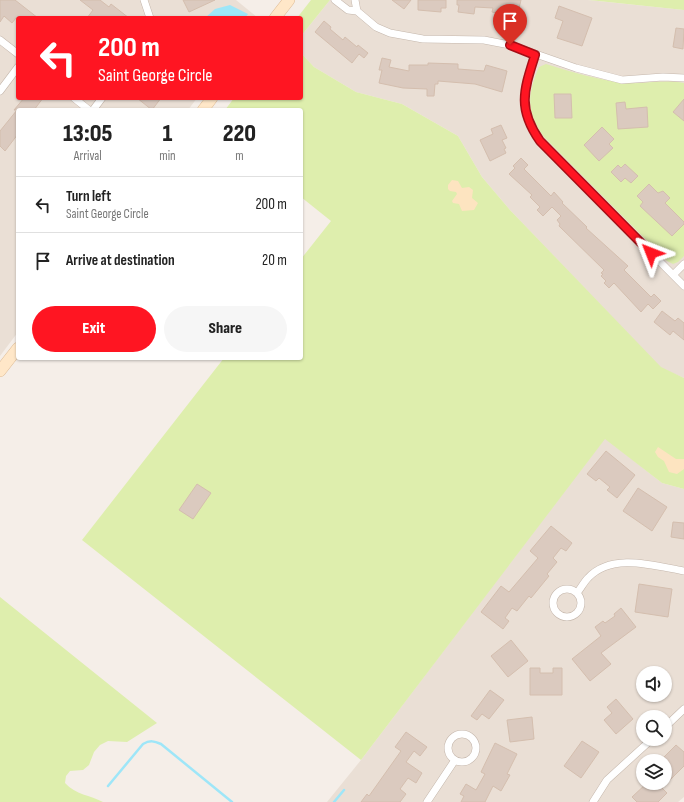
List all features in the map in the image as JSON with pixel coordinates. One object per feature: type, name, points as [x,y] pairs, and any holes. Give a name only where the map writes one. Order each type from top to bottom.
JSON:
[{"type":"street","points":[[144,0],[149,16]]},
{"type":"street","points":[[277,16],[289,0]]},
{"type":"street","points":[[335,0],[348,10],[357,11],[376,27],[390,33],[423,39],[484,40],[510,45],[535,55],[622,80],[663,76],[684,78]]},
{"type":"street","points":[[355,0],[357,11]]},
{"type":"street","points":[[0,40],[16,52]]},
{"type":"street","points":[[535,55],[524,95],[526,113],[530,128],[540,141],[684,286]]},
{"type":"street","points":[[0,91],[16,70]]},
{"type":"street","points":[[76,100],[86,108]]},
{"type":"street","points":[[673,275],[684,264]]},
{"type":"street","points":[[0,371],[16,351]]},
{"type":"street","points":[[577,593],[588,577],[604,567],[616,564],[629,563],[684,571]]},
{"type":"street","points":[[672,720],[684,709]]},
{"type":"street","points":[[593,802],[607,780],[644,746]]},
{"type":"street","points":[[427,802],[455,760]]},
{"type":"shaded area","points":[[0,0],[236,0],[256,16],[16,16],[16,100],[196,100],[190,108],[16,108],[16,335],[0,356]]},
{"type":"shaded area","points":[[330,0],[588,0],[684,10],[684,378],[661,368],[510,210],[482,177],[458,136],[402,104],[356,92],[314,67],[303,55],[303,34]]},
{"type":"shaded area","points":[[605,438],[662,483],[684,489],[684,797],[678,802],[327,802],[361,760]]},
{"type":"green space","points":[[311,0],[330,0],[303,34],[303,16],[299,16]]},
{"type":"green space","points":[[589,0],[684,0],[684,10]]},
{"type":"green space","points":[[303,55],[314,67],[356,92],[402,104],[458,136],[482,177],[510,210],[661,367],[684,378],[684,489],[662,483],[605,439],[361,760],[82,540],[222,360],[303,360],[303,256],[331,221],[303,199],[303,108],[226,108],[232,100],[303,100]]},
{"type":"green space","points":[[546,64],[616,82],[633,83],[669,81],[684,83],[684,256],[678,262],[673,264],[667,261],[544,137],[538,128],[531,111],[530,103],[532,86],[539,67]]},
{"type":"green space","points":[[0,597],[157,723],[127,742],[108,741],[100,745],[94,752],[89,765],[83,770],[70,771],[66,776],[65,783],[69,787],[103,802],[0,802]]},
{"type":"sand","points":[[452,180],[458,181],[462,188],[469,187],[473,190],[472,198],[478,203],[474,210],[462,211],[459,204],[453,203],[452,201],[457,194],[456,192],[448,189],[448,185]]},
{"type":"sand","points":[[658,447],[676,459],[684,459],[684,469],[677,474],[669,472],[664,461],[658,457],[655,452]]},
{"type":"water","points":[[230,5],[248,14],[246,16],[207,16],[215,9]]},
{"type":"building","points":[[0,0],[15,0],[35,16],[16,16],[12,23],[4,16],[0,22]]},
{"type":"building","points":[[80,0],[100,0],[109,7],[111,4],[126,16],[88,16],[93,10]]},
{"type":"building","points":[[183,0],[215,0],[189,12]]},
{"type":"building","points":[[392,0],[411,0],[404,9]]},
{"type":"building","points":[[418,0],[446,0],[446,8],[441,8],[441,12],[418,10]]},
{"type":"building","points":[[457,0],[521,0],[516,21],[505,18],[505,15],[492,12],[493,8],[475,7],[474,14],[458,12],[459,5],[457,5]]},
{"type":"building","points":[[559,6],[592,18],[582,46],[557,38],[563,21],[555,18]]},
{"type":"building","points":[[324,21],[331,27],[330,29],[343,40],[345,37],[357,47],[358,45],[368,53],[364,58],[359,54],[352,63],[315,32]]},
{"type":"building","points":[[676,28],[684,29],[683,49],[673,47]]},
{"type":"building","points":[[382,58],[391,60],[389,67],[409,71],[409,65],[428,65],[428,63],[458,64],[458,69],[484,71],[486,65],[507,71],[502,92],[475,84],[438,81],[438,84],[435,84],[434,96],[427,96],[427,89],[403,88],[379,83],[382,70],[379,70]]},
{"type":"building","points":[[554,94],[571,94],[572,118],[555,118]]},
{"type":"building","points":[[684,99],[684,121],[673,112]]},
{"type":"building","points":[[22,100],[42,100],[36,108],[16,108],[16,110],[14,110]]},
{"type":"building","points":[[140,100],[160,100],[154,108],[150,108]]},
{"type":"building","points":[[625,102],[626,109],[647,107],[648,127],[618,129],[616,103]]},
{"type":"building","points":[[16,111],[16,137],[5,151],[0,146],[0,131]]},
{"type":"building","points":[[501,125],[507,138],[502,140],[506,148],[504,149],[506,153],[490,161],[480,140],[493,134],[491,129]]},
{"type":"building","points":[[602,127],[614,139],[609,144],[613,148],[599,161],[584,145]]},
{"type":"building","points":[[521,158],[528,165],[524,169],[551,196],[554,192],[563,202],[562,203],[587,227],[586,228],[628,266],[624,270],[651,297],[654,294],[661,301],[653,309],[648,304],[641,312],[614,283],[609,288],[604,283],[606,281],[601,276],[603,274],[601,273],[604,270],[559,226],[560,224],[557,220],[561,216],[552,207],[543,216],[537,210],[540,207],[530,197],[532,195],[509,174],[515,168],[513,166]]},
{"type":"building","points":[[625,164],[638,176],[631,183],[625,178],[621,182],[611,172],[618,165],[621,168]]},
{"type":"building","points":[[649,184],[658,193],[663,191],[670,198],[665,203],[684,222],[684,224],[672,236],[640,206],[643,202],[637,196]]},
{"type":"building","points":[[662,311],[675,321],[678,318],[684,323],[684,340],[673,331],[670,335],[654,322]]},
{"type":"building","points":[[606,451],[635,475],[617,498],[607,490],[610,487],[599,478],[596,481],[587,474]]},
{"type":"building","points":[[197,484],[211,493],[193,519],[179,510]]},
{"type":"building","points":[[638,488],[667,507],[652,531],[623,511]]},
{"type":"building","points":[[673,522],[684,523],[684,539],[671,537]]},
{"type":"building","points":[[551,526],[572,543],[566,551],[561,548],[553,558],[557,562],[547,574],[549,576],[531,598],[529,596],[517,611],[512,608],[505,618],[509,621],[503,629],[481,612],[501,586],[509,592],[538,558],[530,551]]},
{"type":"building","points":[[639,584],[672,589],[668,617],[635,612]]},
{"type":"building","points":[[621,608],[636,627],[601,653],[611,664],[590,681],[572,659],[601,636],[595,627],[603,621],[605,623],[615,616],[614,614]]},
{"type":"building","points":[[511,640],[528,661],[508,677],[491,656]]},
{"type":"building","points":[[530,668],[540,668],[540,673],[553,673],[553,668],[562,668],[562,695],[530,695]]},
{"type":"building","points":[[490,690],[504,700],[489,719],[482,714],[477,720],[471,716]]},
{"type":"building","points":[[616,699],[633,719],[616,734],[604,720],[612,713],[607,707]]},
{"type":"building","points":[[532,717],[534,739],[510,742],[507,720]]},
{"type":"building","points":[[406,732],[427,747],[420,756],[414,751],[406,762],[422,773],[416,783],[408,778],[400,789],[406,794],[400,802],[361,802],[367,794],[369,796],[401,751],[395,747]]},
{"type":"building","points":[[582,741],[599,752],[581,778],[564,766]]},
{"type":"building","points":[[495,743],[517,754],[507,774],[510,775],[501,791],[493,786],[485,802],[461,802],[464,796],[460,794],[466,784],[476,790],[485,774],[481,772]]},
{"type":"building","points":[[676,745],[684,752],[684,766],[672,778],[672,754],[667,754]]},
{"type":"building","points":[[640,790],[664,790],[667,793],[658,802],[637,802],[632,797]]},
{"type":"waterway","points":[[108,786],[143,744],[150,741],[161,744],[232,802]]},
{"type":"waterway","points":[[334,802],[344,790]]},
{"type":"route","points":[[510,45],[535,55],[524,95],[526,113],[530,128],[540,141],[651,253]]}]
